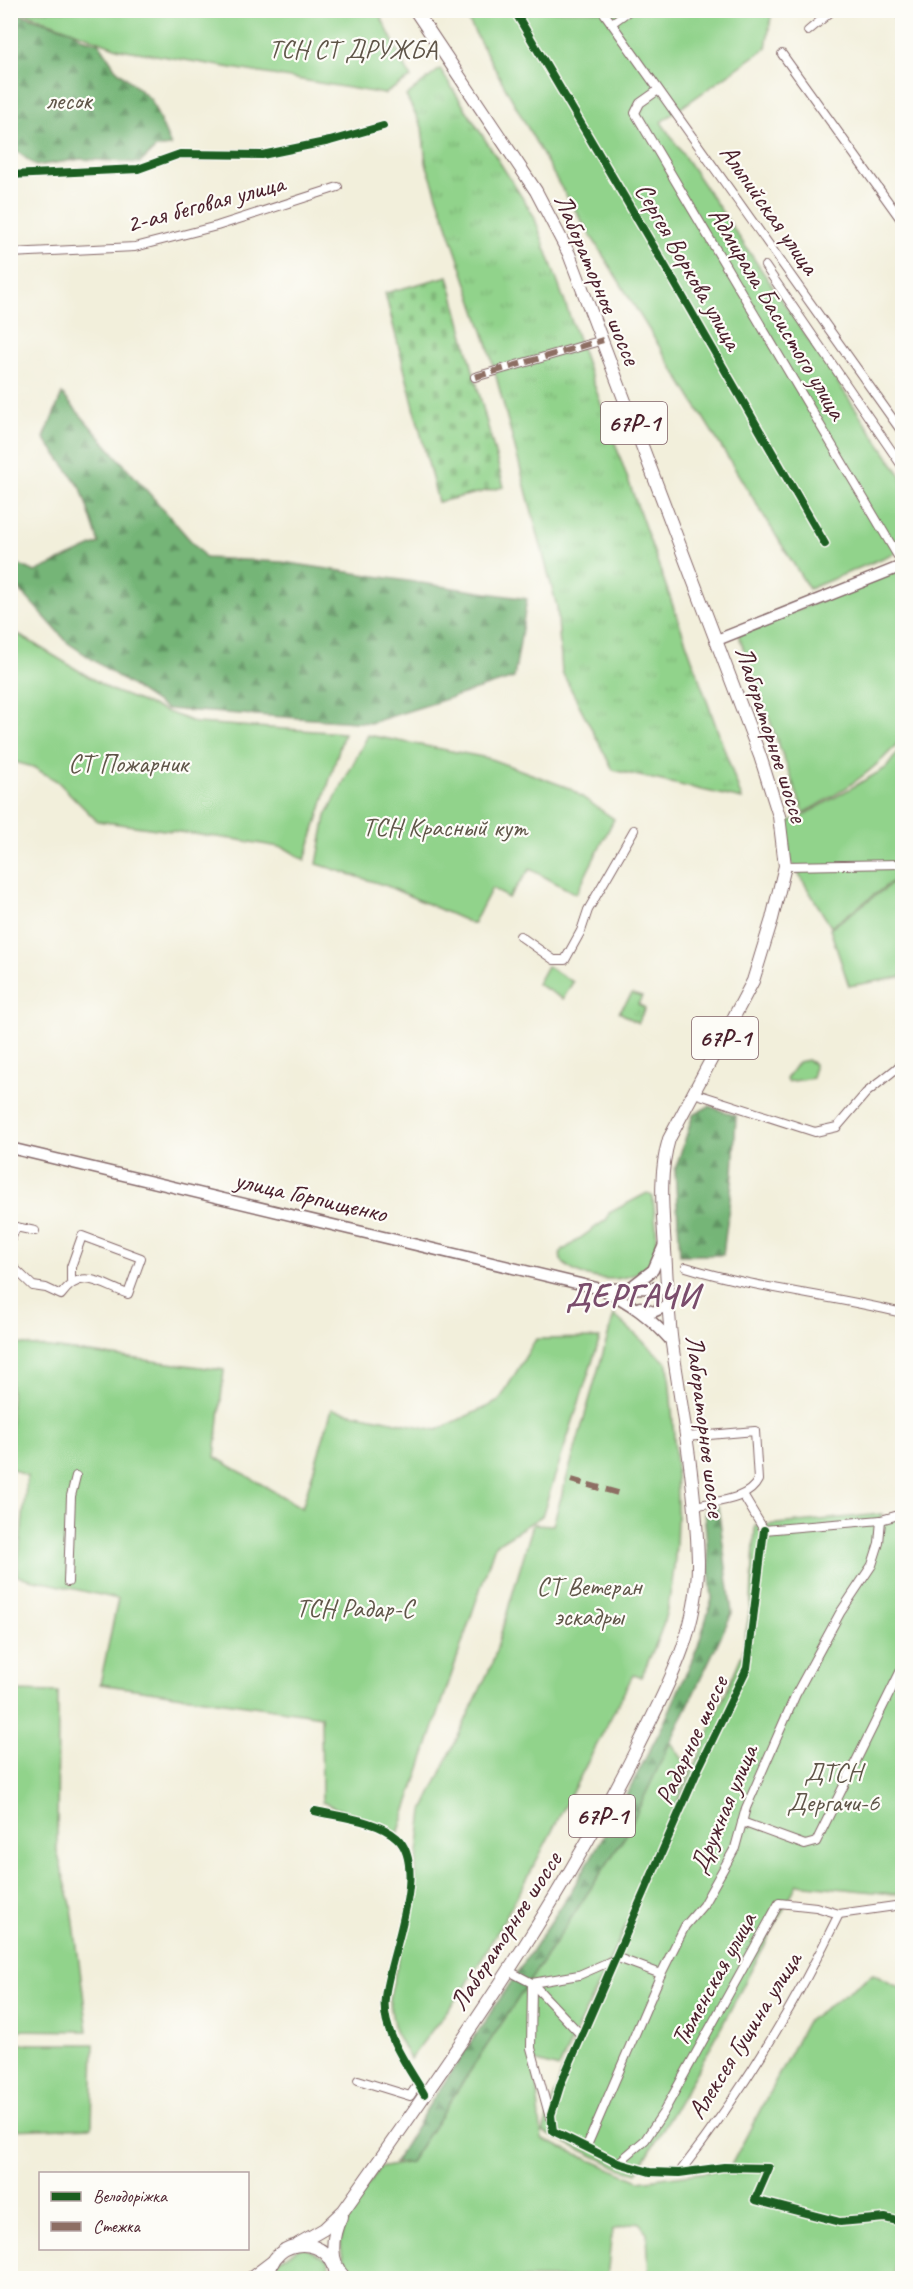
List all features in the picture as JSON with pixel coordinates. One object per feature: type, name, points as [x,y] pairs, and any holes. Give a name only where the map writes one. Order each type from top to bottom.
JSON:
[{"type":"main road","name":"Лабораторное шоссе","points":[[251,2278],[284,2249],[324,2229],[344,2210],[421,2089],[507,1971],[581,1855],[677,1667],[687,1641],[696,1596],[698,1562],[695,1506],[672,1342],[662,1188],[663,1166],[669,1139],[753,981],[785,866],[778,816],[760,756],[569,254],[536,190],[416,10]]},
{"type":"main road","points":[[717,640],[903,565]]},
{"type":"main road","name":"улица Горпищенко","points":[[10,1148],[601,1289],[629,1302],[659,1327],[672,1342]]},
{"type":"main road","points":[[630,1287],[647,1278],[653,1270],[665,1241]]},
{"type":"main road","points":[[646,1310],[642,1303],[642,1296],[646,1290],[654,1288],[668,1290]]},
{"type":"main road","name":"улица Горпищенко","points":[[601,1289],[654,1288]]},
{"type":"main road","points":[[629,1302],[646,1310],[657,1312],[669,1305]]},
{"type":"main road","name":"Лабораторное шоссе","points":[[336,2278],[333,2264],[334,2240],[344,2210]]},
{"type":"main road","points":[[298,2244],[317,2247],[327,2254],[345,2278]]},
{"type":"main road","points":[[268,2278],[272,2261]]},
{"type":"street","name":"Сергея Воркова улица","points":[[514,10],[825,544]]},
{"type":"street","name":"Альпийская улица","points":[[602,10],[657,92],[684,124],[903,432]]},
{"type":"street","points":[[612,23],[630,10]]},
{"type":"street","points":[[808,31],[833,10]]},
{"type":"street","points":[[897,10],[903,18]]},
{"type":"street","points":[[782,54],[903,222]]},
{"type":"street","name":"Адмирала Басистого улица","points":[[657,92],[640,103],[635,113],[903,565]]},
{"type":"street","points":[[10,175],[138,169],[180,154],[262,155],[330,141],[382,126]]},
{"type":"street","name":"2-ая беговая улица","points":[[10,253],[135,247],[217,226],[338,187]]},
{"type":"street","points":[[765,266],[903,466]]},
{"type":"street","points":[[475,377],[603,340]]},
{"type":"street","points":[[520,936],[554,960],[565,960],[581,931],[588,910],[633,830]]},
{"type":"street","points":[[785,866],[903,864]]},
{"type":"street","points":[[694,1093],[814,1132],[837,1127],[866,1094],[903,1064]]},
{"type":"street","points":[[10,1242],[13,1226],[35,1231]]},
{"type":"street","points":[[10,1264],[33,1286],[46,1287],[61,1294],[71,1281],[82,1277],[128,1294],[141,1258],[82,1236],[70,1267],[71,1281]]},
{"type":"street","points":[[686,1268],[728,1280],[845,1298],[903,1313]]},
{"type":"street","points":[[686,1437],[755,1431],[758,1480],[743,1495],[695,1506]]},
{"type":"street","points":[[68,1582],[70,1496],[76,1476]]},
{"type":"street","points":[[743,1495],[764,1530],[880,1520],[903,1514]]},
{"type":"street","name":"Дружная улица","points":[[586,2148],[661,1974],[685,1926],[703,1905],[735,1848],[742,1822],[796,1694],[840,1613],[872,1565],[879,1543],[880,1520]]},
{"type":"street","name":"Радарное шоссе","points":[[552,2122],[551,2115],[561,2083],[618,1958],[699,1767],[747,1668],[764,1530]]},
{"type":"street","points":[[742,1822],[806,1845],[816,1842],[903,1668]]},
{"type":"street","points":[[315,1812],[367,1823],[390,1833],[398,1839],[410,1863],[408,1890],[385,1998],[391,2034],[421,2089],[410,2096],[358,2080]]},
{"type":"street","name":"Тюменская улица","points":[[618,2163],[645,2140],[684,2075],[779,1903],[816,1907],[839,1914]]},
{"type":"street","points":[[839,1914],[903,1905]]},
{"type":"street","name":"Алексея Гущина улица","points":[[679,2173],[718,2119],[783,2017],[814,1965],[839,1914]]},
{"type":"street","points":[[532,1983],[579,1975],[618,1958],[661,1974]]},
{"type":"street","points":[[507,1971],[532,1983],[582,2036]]},
{"type":"street","points":[[532,1983],[531,2048],[553,2131],[618,2163],[650,2172],[679,2173],[724,2167],[769,2168],[756,2200],[840,2222],[885,2218],[903,2222]]},
{"type":"green space","name":"лесок","points":[[10,11],[73,31],[81,38],[99,43],[115,68],[151,100],[171,146],[156,148],[140,163],[81,159],[36,166],[11,147]]},
{"type":"green space","name":"ТСН СТ ДРУЖБА","points":[[20,11],[378,11],[411,78],[384,94],[120,49]]},
{"type":"green space","points":[[463,11],[772,11],[766,48],[661,122],[902,477],[902,550],[809,589],[559,184]]},
{"type":"green space","points":[[440,69],[534,216],[742,799],[613,770],[562,672],[557,607],[488,346],[426,163],[422,127],[406,96]]},
{"type":"green space","points":[[448,276],[504,487],[438,502],[385,293]]},
{"type":"green space","points":[[62,394],[206,558],[282,562],[527,599],[514,678],[370,723],[166,709],[68,643],[11,580],[11,561],[35,572],[99,543],[81,488],[44,438]]},
{"type":"green space","points":[[902,568],[902,738],[869,771],[804,813],[738,634]]},
{"type":"green space","name":"СТ Пожарник","points":[[11,630],[111,690],[196,723],[344,733],[305,860],[285,848],[97,821],[57,781],[33,767],[11,761]]},
{"type":"green space","name":"ТСН Красный кут","points":[[368,735],[488,758],[569,788],[614,819],[576,894],[530,869],[508,898],[492,888],[473,924],[387,886],[317,864],[326,816]]},
{"type":"green space","points":[[902,747],[902,874],[831,927],[790,860],[787,822],[799,818],[886,768]]},
{"type":"green space","points":[[902,876],[902,977],[849,986],[830,929]]},
{"type":"green space","points":[[547,966],[573,982],[563,999],[537,984]]},
{"type":"green space","points":[[632,994],[642,997],[638,1004],[645,1008],[638,1023],[619,1012]]},
{"type":"green space","points":[[807,1060],[814,1064],[813,1078],[787,1082],[786,1079],[798,1062]]},
{"type":"green space","points":[[709,1106],[736,1116],[733,1174],[723,1255],[680,1255],[675,1170],[693,1115]]},
{"type":"green space","points":[[647,1193],[653,1197],[657,1239],[655,1252],[647,1266],[634,1275],[617,1279],[600,1278],[583,1275],[570,1269],[562,1261],[561,1252],[607,1219],[609,1213]]},
{"type":"green space","name":"СТ Ветеран эскадры","points":[[614,1315],[668,1364],[676,1460],[677,1526],[671,1591],[664,1621],[641,1677],[633,1675],[526,1881],[466,1986],[410,2059],[395,2031],[389,1999],[412,1903],[423,1811],[492,1664],[533,1524],[553,1525]]},
{"type":"green space","name":"ТСН Радар-С","points":[[600,1338],[542,1516],[495,1545],[398,1834],[322,1802],[321,1716],[100,1684],[118,1599],[17,1576],[27,1476],[11,1468],[11,1343],[224,1370],[215,1457],[302,1508],[332,1409],[437,1430],[499,1401],[536,1339]]},
{"type":"green space","points":[[718,1506],[732,1613],[626,1835],[410,2162],[394,2163],[428,2107],[570,1893],[612,1822],[664,1723],[698,1646],[712,1599],[704,1510]]},
{"type":"green space","name":"ДТСН Дергачи-6","points":[[882,1514],[878,1531],[882,1521],[902,1516],[902,1895],[797,1884],[707,2054],[637,2173],[622,2169],[543,2132],[561,2075],[634,1908],[559,2068],[534,2061],[542,2139],[639,2181],[729,2169],[807,2021],[873,1974],[902,1989],[902,2186],[894,2278],[649,2278],[647,2233],[639,2222],[612,2230],[607,2278],[354,2278],[345,2263],[341,2248],[342,2234],[352,2207],[380,2168],[410,2162],[626,1835],[670,1741],[690,1770],[655,1859],[743,1652],[751,1601],[755,1526]]},
{"type":"green space","points":[[11,1691],[58,1692],[57,1851],[72,1908],[88,2031],[11,2030]]},
{"type":"green space","points":[[10,2044],[94,2044],[92,2127],[11,2130]]},
{"type":"green space","points":[[303,2246],[328,2260],[331,2278],[274,2278],[278,2260]]},
{"type":"marked path","points":[[475,377],[603,340]]},
{"type":"marked path","points":[[571,1480],[618,1493]]},
{"type":"cycle path","points":[[514,10],[825,544]]},
{"type":"cycle path","points":[[10,175],[138,169],[180,154],[262,155],[330,141],[383,126]]},
{"type":"cycle path","points":[[764,1530],[747,1668],[699,1767],[561,2083],[551,2115],[553,2131],[618,2163],[650,2172],[679,2173],[724,2167],[769,2168],[755,2200],[840,2222],[885,2218],[902,2222]]},
{"type":"cycle path","points":[[315,1811],[379,1827],[397,1838],[406,1852],[409,1870],[408,1892],[388,1981],[385,2011],[391,2036],[424,2094]]},
{"type":"district","name":"ДЕРГАЧИ","points":[[633,1295]]}]
